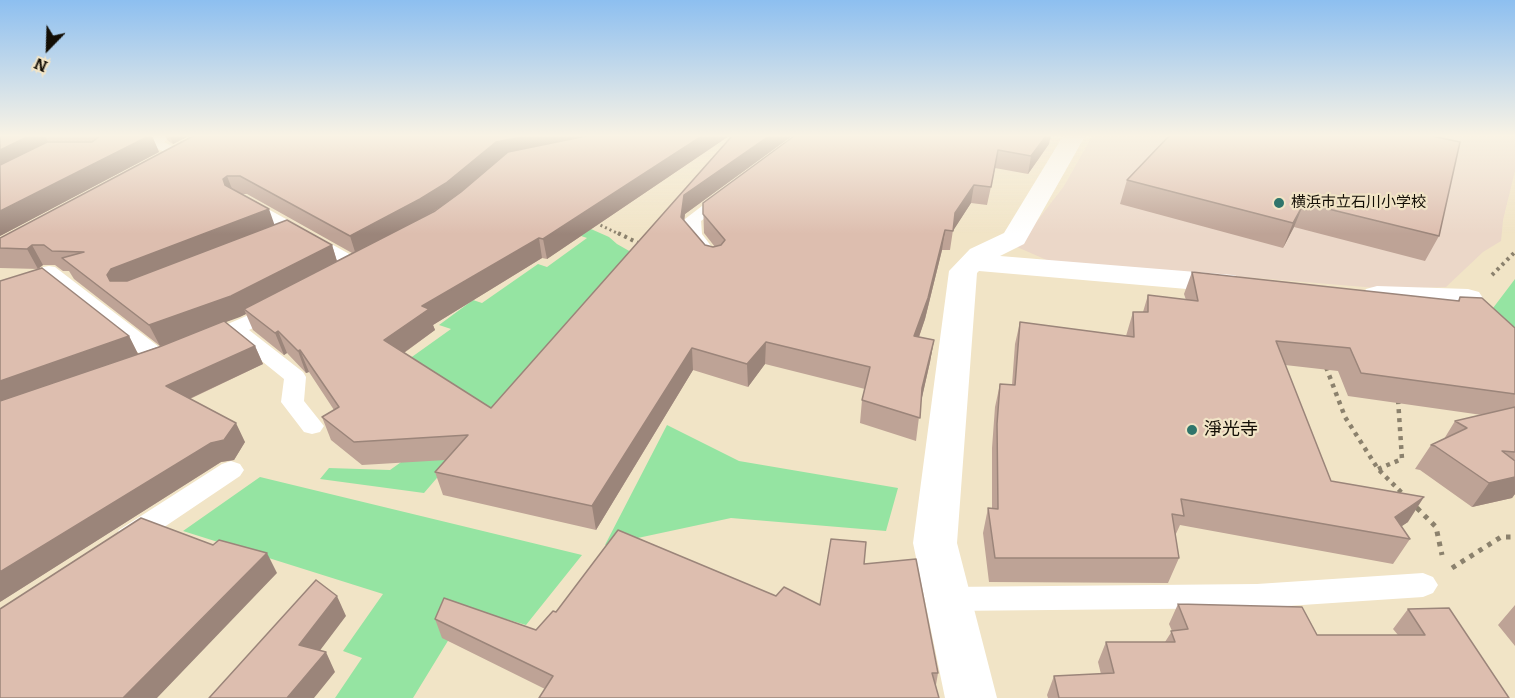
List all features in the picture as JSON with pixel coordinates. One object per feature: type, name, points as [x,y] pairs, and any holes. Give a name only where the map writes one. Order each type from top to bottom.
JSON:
[{"type":"street","points":[[971,698],[935,543],[963,271],[980,255],[1014,238],[1055,169]]},
{"type":"street","points":[[973,262],[1262,287]]},
{"type":"street","points":[[1350,294],[1468,298]]},
{"type":"lane","points":[[714,260],[693,235],[693,219],[736,188]]},
{"type":"lane","points":[[240,199],[295,230],[365,260],[337,276]]},
{"type":"lane","points":[[273,239],[295,230]]},
{"type":"lane","points":[[49,271],[159,358]]},
{"type":"lane","points":[[137,366],[235,329],[288,302]]},
{"type":"lane","points":[[235,329],[295,377],[291,402],[312,426]]},
{"type":"lane","points":[[111,548],[231,470]]},
{"type":"lane","points":[[948,599],[1257,596],[1434,578]]},
{"type":"path","points":[[588,218],[645,246]]},
{"type":"path","points":[[1324,362],[1345,417],[1378,470],[1436,526],[1434,578]]},
{"type":"path","points":[[1378,470],[1402,459],[1398,395]]},
{"type":"path","points":[[1434,578],[1501,537],[1515,537]]},
{"type":"shaded area","name":"横浜市立石川小学校","points":[[1074,169],[1515,169],[1503,220],[1501,241],[1483,252],[1446,287],[1389,289],[1049,261],[1017,247],[1064,186]]},
{"type":"green space","points":[[546,209],[609,237],[631,252],[424,493],[320,479],[329,468],[390,470],[477,408],[409,359],[451,329],[439,325],[473,300],[482,303],[538,264],[547,267],[587,238],[533,220]]},
{"type":"green space","points":[[1515,279],[1515,340],[1490,312]]},
{"type":"green space","points":[[667,425],[739,461],[898,488],[886,531],[731,518],[605,545]]},
{"type":"green space","points":[[260,477],[582,555],[526,625],[468,608],[413,698],[335,698],[362,658],[343,651],[383,594],[183,531]]},
{"type":"building","points":[[0,169],[84,169],[0,211]]},
{"type":"building","points":[[131,169],[464,169],[420,199],[350,236],[240,176],[227,176],[223,179],[225,185],[269,209],[111,269],[107,275],[110,281],[127,281],[287,220],[332,245],[231,296],[149,325],[62,258],[84,252],[52,251],[44,245],[32,245],[27,249],[0,248],[0,238]]},
{"type":"building","points":[[489,169],[652,169],[543,239],[539,238],[422,306],[429,309],[384,340],[491,408],[703,169],[722,169],[684,195],[681,217],[705,245],[713,247],[721,245],[725,240],[703,214],[703,203],[750,169],[994,169],[991,187],[974,185],[955,213],[953,231],[945,230],[928,298],[914,336],[934,340],[922,388],[920,418],[862,400],[870,367],[766,342],[747,364],[692,348],[592,506],[435,472],[468,435],[354,442],[322,417],[339,407],[300,350],[298,351],[278,331],[275,333],[244,309],[435,211]]},
{"type":"building","points":[[1138,169],[1454,169],[1439,236],[1304,203],[1293,223],[1127,180]]},
{"type":"building","points":[[42,268],[129,336],[0,381],[0,281]]},
{"type":"building","points":[[1192,272],[1459,301],[1460,297],[1482,298],[1515,328],[1515,394],[1361,373],[1350,348],[1276,341],[1331,481],[1424,497],[1395,517],[1410,539],[1181,499],[1184,516],[1172,514],[1179,558],[995,558],[988,508],[998,509],[997,424],[1000,384],[1015,385],[1020,322],[1134,337],[1133,312],[1148,312],[1148,295],[1198,301]]},
{"type":"building","points":[[224,321],[255,346],[166,386],[236,423],[224,440],[211,443],[0,572],[0,401],[159,347]]},
{"type":"building","points":[[1515,407],[1515,452],[1502,451],[1515,461],[1515,477],[1489,483],[1431,445],[1467,428],[1455,421]]},
{"type":"building","points":[[141,518],[213,545],[219,540],[267,553],[123,698],[0,698],[0,609]]},
{"type":"building","points":[[618,530],[776,596],[784,587],[820,605],[831,539],[866,542],[864,564],[916,559],[938,673],[932,673],[939,698],[539,698],[553,676],[435,619],[444,598],[536,630],[553,611],[556,612]]},
{"type":"building","points":[[316,580],[337,596],[299,645],[326,652],[287,698],[209,698]]},
{"type":"building","points":[[1178,604],[1302,607],[1317,635],[1425,635],[1408,609],[1449,608],[1509,698],[1059,698],[1054,676],[1114,673],[1106,642],[1175,642],[1171,631],[1188,629]]},
{"type":"place","name":"横浜市立石川小学校","points":[[1279,203]]},
{"type":"place","name":"淨光寺","points":[[1192,430]]}]
